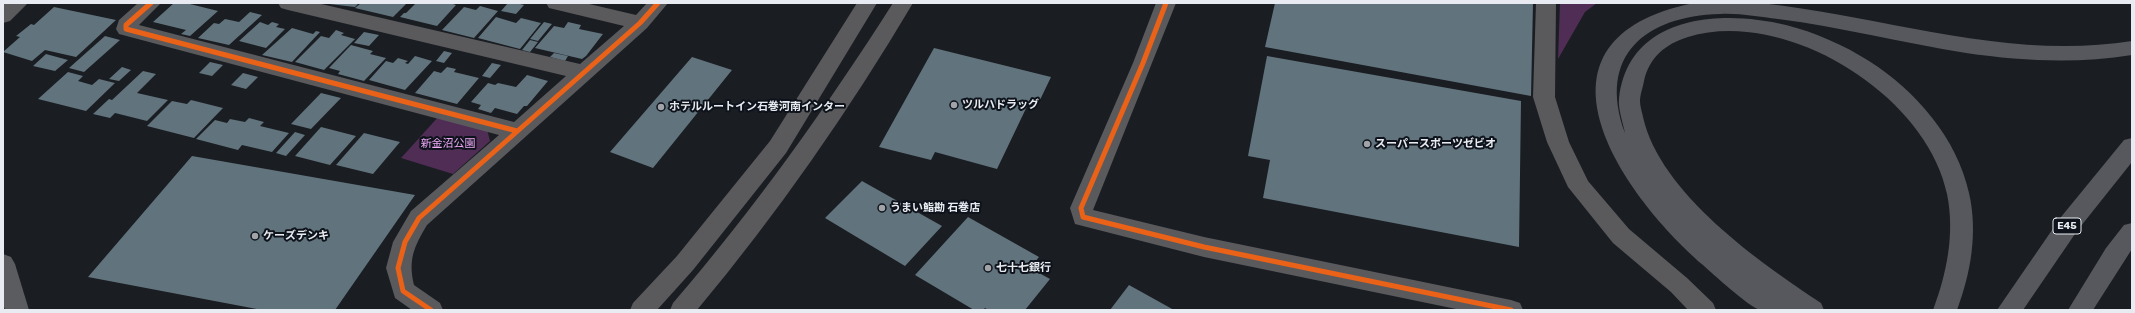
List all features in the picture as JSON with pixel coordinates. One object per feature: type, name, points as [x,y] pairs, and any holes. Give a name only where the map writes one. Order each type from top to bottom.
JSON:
[{"type":"highway","points":[[1779,310],[1759,296],[1692,240],[1648,192],[1636,175],[1620,147],[1610,124],[1605,102],[1607,81],[1611,64],[1620,47],[1636,32],[1656,20],[1681,13],[1708,8],[1740,8],[1815,17],[1916,37],[2047,54],[2090,53],[2132,48]]},
{"type":"highway","points":[[1812,310],[1756,270],[1683,206],[1666,185],[1645,154],[1633,127],[1628,89],[1643,55],[1659,41],[1683,31],[1708,26],[1735,24],[1779,30],[1811,40],[1841,54],[1867,69],[1892,89],[1915,112],[1936,139],[1950,168],[1958,191],[1961,216],[1961,249],[1956,281],[1945,310]]},
{"type":"highway","name":"E45","points":[[2009,310],[2069,224],[2132,146]]},
{"type":"highway","points":[[2080,310],[2114,255],[2132,232]]},
{"type":"main road","points":[[3,264],[17,310]]},
{"type":"street","points":[[3,16],[18,3]]},
{"type":"street","points":[[151,3],[126,25],[126,29],[518,131]]},
{"type":"street","points":[[288,3],[584,73]]},
{"type":"street","points":[[556,3],[640,23]]},
{"type":"street","points":[[431,310],[403,291],[398,268],[405,242],[419,218],[640,23],[658,3]]},
{"type":"street","points":[[642,310],[684,263],[778,146],[867,3]]},
{"type":"street","points":[[682,310],[707,281],[800,159],[903,3]]},
{"type":"street","points":[[1166,3],[1143,63],[1081,208],[1084,217],[1204,248],[1387,283],[1510,310]]},
{"type":"street","points":[[1546,3],[1544,97],[1558,142],[1579,187],[1621,236],[1679,285],[1704,310]]},
{"type":"green space","points":[[1560,3],[1597,3],[1585,12],[1558,59]]},
{"type":"green space","name":"新金沼公園","points":[[439,116],[487,129],[490,141],[453,174],[401,158]]},
{"type":"building","points":[[174,3],[186,3],[218,11],[190,36],[181,34],[186,30],[153,22]]},
{"type":"building","points":[[329,3],[359,3],[355,7],[329,4]]},
{"type":"building","points":[[361,3],[407,3],[393,17],[355,8]]},
{"type":"building","points":[[416,3],[455,3],[453,4],[456,5],[437,26],[400,17]]},
{"type":"building","points":[[508,3],[524,5],[516,14],[501,11]]},
{"type":"building","points":[[1275,3],[1533,3],[1531,96],[1265,47]]},
{"type":"building","points":[[480,6],[498,11],[474,38],[442,30],[464,7],[476,10]]},
{"type":"building","points":[[54,7],[116,20],[76,57],[45,50],[32,61],[3,52],[20,37],[16,36],[31,24],[34,25]]},
{"type":"building","points":[[250,12],[262,15],[229,45],[198,38],[214,23],[219,24],[225,19],[239,22]]},
{"type":"building","points":[[496,17],[516,23],[521,18],[541,23],[520,49],[478,38]]},
{"type":"building","points":[[260,22],[268,25],[272,22],[279,24],[276,27],[285,29],[266,48],[239,41]]},
{"type":"building","points":[[544,22],[552,24],[538,41],[530,39]]},
{"type":"building","points":[[568,22],[581,25],[579,29],[603,34],[586,56],[582,59],[535,48],[554,26],[564,28]]},
{"type":"building","points":[[292,28],[313,34],[316,31],[320,32],[292,62],[262,55]]},
{"type":"building","points":[[336,30],[344,33],[341,35],[355,39],[324,70],[295,62],[321,36],[329,38]]},
{"type":"building","points":[[364,32],[379,35],[369,46],[354,43]]},
{"type":"building","points":[[105,36],[120,40],[84,72],[69,68]]},
{"type":"building","points":[[530,40],[538,42],[530,52],[522,50]]},
{"type":"building","points":[[351,45],[373,51],[370,54],[386,58],[364,81],[338,74],[340,71],[329,68]]},
{"type":"building","points":[[934,48],[1051,77],[1040,100],[1031,98],[997,169],[935,152],[931,160],[879,147]]},
{"type":"building","points":[[444,51],[452,53],[444,63],[436,61]]},
{"type":"building","points":[[554,53],[568,56],[565,61],[550,57]]},
{"type":"building","points":[[46,54],[68,60],[55,71],[33,66]]},
{"type":"building","points":[[415,56],[432,61],[405,90],[369,80],[386,61],[393,63],[398,58],[408,61],[405,63],[408,64]]},
{"type":"building","points":[[1267,56],[1521,101],[1519,247],[1263,198],[1270,160],[1248,156]]},
{"type":"building","name":"ホテルルートイン石巻河南インター","points":[[692,57],[732,70],[653,168],[610,152]]},
{"type":"building","points":[[210,62],[223,65],[212,76],[199,73]]},
{"type":"building","points":[[492,63],[501,65],[490,78],[482,76]]},
{"type":"building","points":[[122,67],[131,70],[119,81],[109,79]]},
{"type":"building","points":[[447,67],[456,69],[454,72],[479,78],[457,104],[415,93],[434,71],[441,73]]},
{"type":"building","points":[[143,71],[156,74],[137,93],[168,100],[147,121],[115,113],[110,118],[93,114],[109,99],[112,100]]},
{"type":"building","points":[[68,72],[83,76],[78,81],[92,85],[99,79],[115,83],[86,111],[38,99]]},
{"type":"building","points":[[243,73],[258,77],[246,89],[231,85]]},
{"type":"building","points":[[527,75],[548,81],[527,106],[524,106],[517,114],[495,108],[491,113],[478,109],[481,105],[471,102],[488,83],[495,85],[498,83],[516,87]]},
{"type":"building","points":[[321,93],[341,98],[311,129],[291,124]]},
{"type":"building","points":[[191,100],[223,108],[194,138],[147,126],[172,101],[187,104]]},
{"type":"building","points":[[249,118],[264,122],[260,126],[289,133],[272,152],[242,145],[238,150],[196,139],[215,120],[227,123],[230,119],[245,122]]},
{"type":"building","points":[[321,127],[356,136],[330,165],[295,156]]},
{"type":"building","points":[[295,132],[305,135],[286,156],[276,153]]},
{"type":"building","points":[[364,133],[400,142],[373,174],[336,165]]},
{"type":"building","name":"ケーズデンキ","points":[[192,156],[415,195],[335,310],[262,310],[88,277]]},
{"type":"building","points":[[862,181],[942,226],[905,266],[825,218]]},
{"type":"building","points":[[968,217],[1039,257],[1030,268],[1050,279],[1025,310],[988,310],[985,308],[983,310],[974,310],[915,275]]},
{"type":"building","points":[[1129,285],[1174,310],[1110,310]]},
{"type":"cycle path","points":[[151,3],[126,25],[126,29],[517,131]]},
{"type":"cycle path","points":[[431,310],[403,291],[398,268],[405,242],[419,218],[640,23],[658,3]]},
{"type":"cycle path","points":[[1166,3],[1143,63],[1081,208],[1083,217],[1204,247],[1511,310]]},
{"type":"place","name":"ツルハドラッグ","points":[[954,105]]},
{"type":"place","name":"ホテルルートイン石巻河南インター","points":[[661,107]]},
{"type":"place","name":"スーパースポーツゼビオ","points":[[1367,144]]},
{"type":"place","name":"うまい鮨勘 石巻店","points":[[882,208]]},
{"type":"place","name":"ケーズデンキ","points":[[255,236]]},
{"type":"place","name":"七十七銀行","points":[[988,268]]}]
